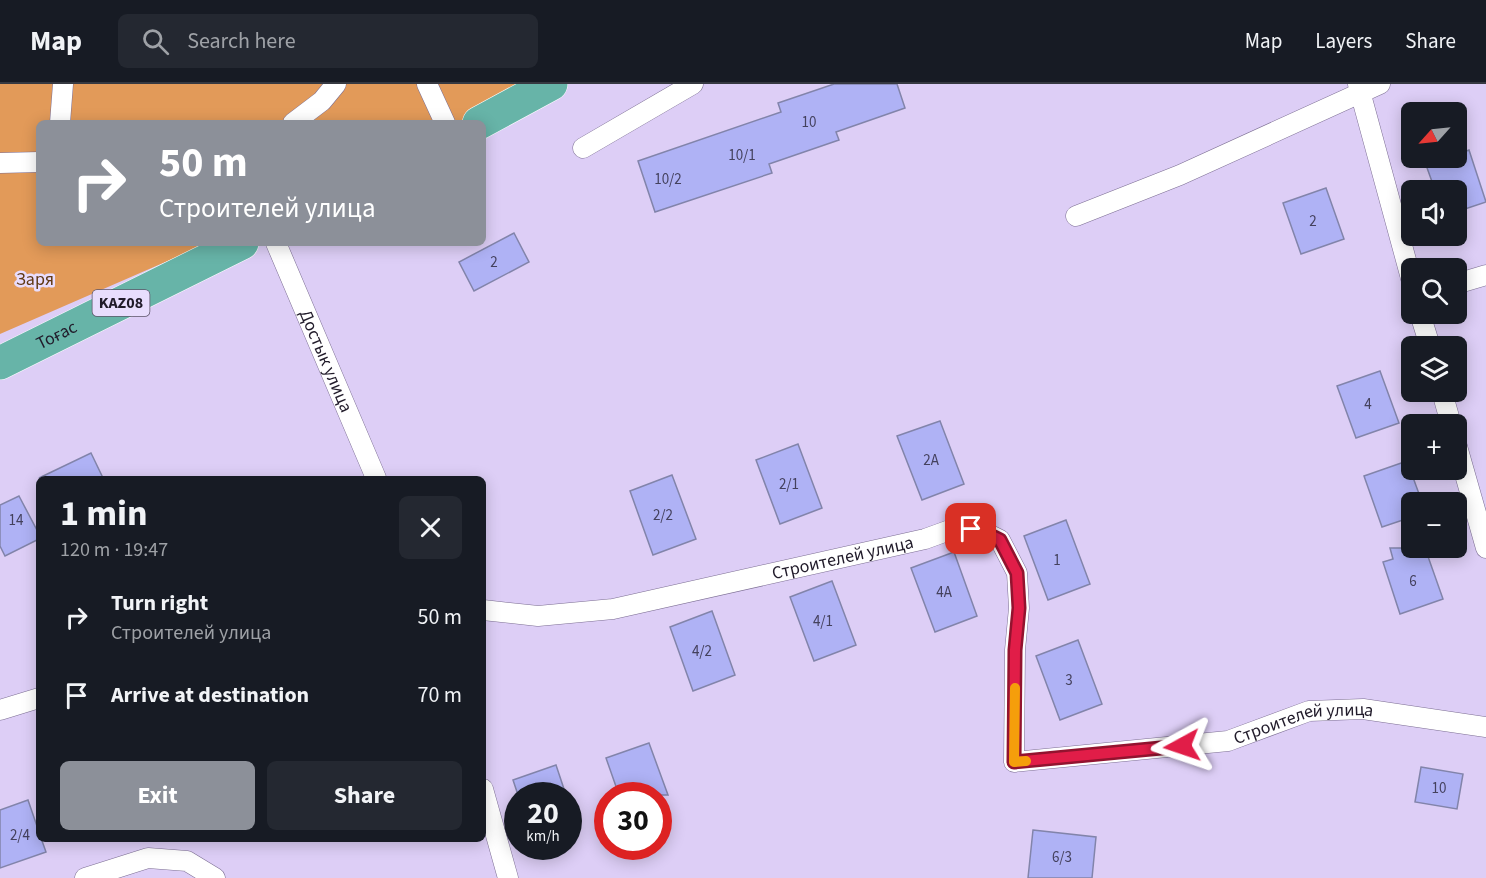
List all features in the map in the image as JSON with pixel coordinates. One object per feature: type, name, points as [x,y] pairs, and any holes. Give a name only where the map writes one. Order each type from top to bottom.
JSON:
[{"type":"highway","points":[[485,120],[551,84]]},
{"type":"highway","name":"Тоғас","points":[[0,363],[236,246]]},
{"type":"street","points":[[60,120],[63,84]]},
{"type":"street","points":[[297,120],[322,101],[336,84]]},
{"type":"street","points":[[427,84],[444,120]]},
{"type":"street","points":[[583,148],[693,84]]},
{"type":"street","points":[[1076,216],[1180,175],[1360,88],[1380,84]]},
{"type":"street","points":[[1360,88],[1406,258]]},
{"type":"street","points":[[0,163],[36,162]]},
{"type":"street","name":"Достык улица","points":[[277,246],[375,476]]},
{"type":"street","points":[[1467,281],[1486,276]]},
{"type":"street","points":[[1467,480],[1486,548]]},
{"type":"street","name":"Строителей улица","points":[[486,610],[538,616],[613,609],[925,539],[958,527],[984,532],[1000,540],[1017,573],[1019,608],[1015,650],[1014,762],[1228,741],[1309,711],[1363,709],[1486,727]]},
{"type":"street","points":[[0,710],[36,699]]},
{"type":"street","points":[[486,800],[508,878]]},
{"type":"street","points":[[85,878],[148,858],[187,861],[215,878]]},
{"type":"green space","name":"Заря","points":[[0,84],[559,84],[486,120],[36,120],[36,246],[202,246],[0,334]]},
{"type":"building","points":[[834,84],[897,84],[905,108],[836,132],[839,140],[769,164],[772,173],[655,212],[638,161],[781,112],[778,103]]},
{"type":"building","points":[[1469,150],[1486,202],[1467,208],[1467,180],[1431,180],[1427,168],[1467,168],[1467,151]]},
{"type":"building","points":[[1326,188],[1344,239],[1301,254],[1283,203]]},
{"type":"building","points":[[514,233],[529,262],[474,291],[459,262]]},
{"type":"building","points":[[1380,371],[1399,423],[1356,438],[1337,386]]},
{"type":"building","points":[[940,421],[964,484],[922,500],[897,436]]},
{"type":"building","points":[[798,444],[822,508],[780,524],[756,460]]},
{"type":"building","points":[[91,453],[102,476],[43,476]]},
{"type":"building","points":[[1401,463],[1401,480],[1414,480],[1418,492],[1401,492],[1401,521],[1382,527],[1364,476]]},
{"type":"building","points":[[672,475],[696,539],[653,555],[630,491]]},
{"type":"building","points":[[19,496],[36,528],[36,540],[5,556],[0,546],[0,505]]},
{"type":"building","points":[[1066,520],[1090,584],[1048,600],[1024,536]]},
{"type":"building","points":[[1390,548],[1401,548],[1401,558],[1429,558],[1443,599],[1400,614],[1383,562],[1393,559]]},
{"type":"building","points":[[954,552],[977,616],[935,632],[911,568]]},
{"type":"building","points":[[832,581],[856,645],[814,661],[790,597]]},
{"type":"building","points":[[712,611],[735,675],[693,691],[670,627]]},
{"type":"building","points":[[1078,640],[1102,704],[1060,720],[1036,656]]},
{"type":"building","points":[[649,743],[663,782],[614,782],[606,758]]},
{"type":"building","points":[[556,765],[562,782],[514,782],[513,780]]},
{"type":"building","points":[[1421,767],[1463,774],[1457,809],[1415,802]]},
{"type":"building","points":[[28,800],[36,823],[36,842],[42,842],[46,852],[0,868],[0,810]]},
{"type":"building","points":[[1033,830],[1096,837],[1092,878],[1028,878]]},
{"type":"slow traffic","points":[[1015,688],[1014,762],[1026,761]]},
{"type":"route","points":[[971,529],[984,532],[1000,540],[1017,573],[1019,608],[1015,650],[1014,762],[1182,746]]}]
